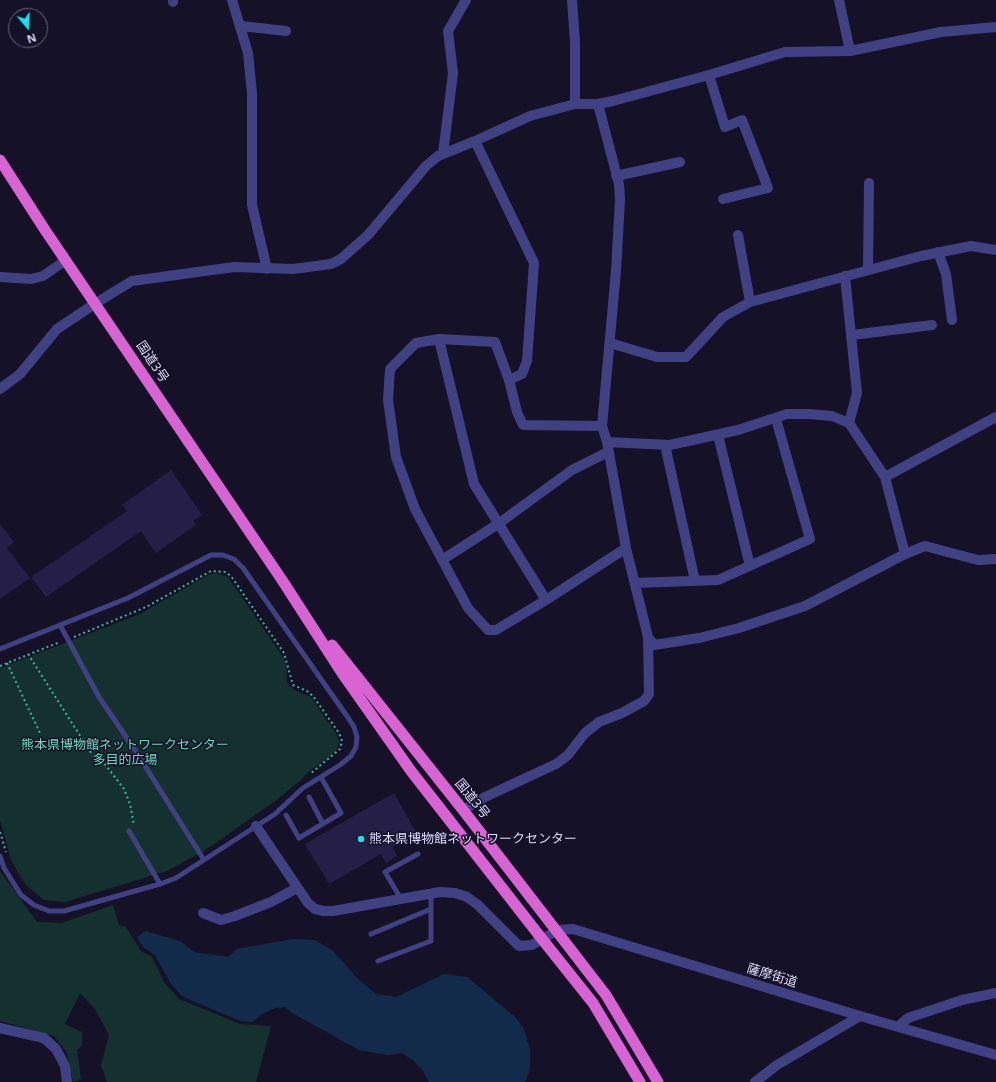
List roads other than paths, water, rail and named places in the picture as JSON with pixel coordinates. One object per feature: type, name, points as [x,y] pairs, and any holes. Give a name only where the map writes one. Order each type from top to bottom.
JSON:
[{"type":"highway","name":"国道3号","points":[[0,160],[282,580],[342,673],[411,771],[593,1003],[640,1082]]},
{"type":"highway","name":"国道3号","points":[[282,580],[358,679],[558,930],[606,995],[658,1082]]},
{"type":"street","points":[[232,0],[232,5],[241,26],[248,53],[252,93],[252,205],[267,269]]},
{"type":"street","points":[[443,154],[453,73],[448,31],[466,0]]},
{"type":"street","points":[[572,0],[575,42],[575,104]]},
{"type":"street","points":[[839,0],[850,51]]},
{"type":"street","points":[[241,26],[286,31]]},
{"type":"street","points":[[0,389],[20,374],[58,330],[96,303],[132,281],[234,267],[293,269],[331,264],[341,259],[368,235],[426,166],[443,154],[476,141],[530,116],[575,104],[598,104],[710,76],[786,52],[850,51],[941,32],[996,27]]},
{"type":"street","points":[[710,76],[725,128],[742,120],[768,188],[723,199]]},
{"type":"street","points":[[463,810],[485,797],[556,764],[568,755],[585,733],[599,722],[622,713],[644,701],[649,694],[648,637],[626,548],[608,447],[602,426],[610,343],[620,199],[616,176],[598,104]]},
{"type":"street","points":[[476,141],[534,262],[527,361],[522,374],[509,380]]},
{"type":"street","points":[[616,176],[680,162]]},
{"type":"street","points":[[868,270],[869,183]]},
{"type":"street","points":[[738,235],[750,302]]},
{"type":"street","points":[[610,343],[657,357],[686,357],[723,317],[750,302],[938,252],[971,246],[996,250]]},
{"type":"street","points":[[938,252],[946,274],[952,320]]},
{"type":"street","points":[[0,277],[31,279],[43,276],[66,260]]},
{"type":"street","points":[[845,276],[857,393],[849,423]]},
{"type":"street","points":[[852,335],[932,325]]},
{"type":"street","points":[[438,339],[474,484],[546,600]]},
{"type":"street","points":[[602,426],[523,425],[517,412],[509,380],[495,342],[438,339],[416,343],[390,369],[388,400],[396,457],[415,509],[468,608],[488,630],[496,630],[546,600],[626,548]]},
{"type":"street","points":[[442,560],[498,524],[572,470],[608,447],[665,445],[718,435],[776,419],[787,414],[832,416],[849,423],[885,477],[905,554]]},
{"type":"street","points":[[885,477],[996,417]]},
{"type":"street","points":[[635,583],[718,580],[810,540],[776,419]]},
{"type":"street","points":[[718,435],[750,566]]},
{"type":"street","points":[[665,445],[695,581]]},
{"type":"street","points":[[648,637],[654,645],[699,638],[739,628],[805,606],[883,567],[905,554],[925,546],[978,560],[996,559]]},
{"type":"street","points":[[256,826],[297,888],[308,903],[315,908],[324,911],[333,911],[431,894],[455,893],[467,897],[478,905],[519,946],[532,945],[558,930]]},
{"type":"street","points":[[203,913],[221,920],[271,902],[297,888]]},
{"type":"street","name":"薩摩街道","points":[[558,930],[573,929],[860,1016],[996,1055]]},
{"type":"street","points":[[899,1026],[908,1018],[962,1000],[996,993]]},
{"type":"street","points":[[755,1082],[777,1065],[860,1016]]},
{"type":"street","points":[[0,1028],[44,1038],[56,1049],[65,1066],[67,1082]]},
{"type":"lane","points":[[0,649],[128,598],[212,555],[234,558],[248,574],[354,727],[357,737],[356,747],[351,756],[303,788],[275,814],[176,878],[160,884],[64,911],[49,911],[34,906],[21,895],[4,868],[0,856]]},
{"type":"lane","points":[[60,625],[66,639],[99,696],[136,750],[204,860]]},
{"type":"lane","points":[[286,815],[299,838],[342,813],[321,777]]},
{"type":"lane","points":[[309,797],[323,824]]},
{"type":"lane","points":[[129,831],[160,884]]},
{"type":"lane","points":[[401,899],[385,872],[418,854]]},
{"type":"lane","points":[[378,961],[431,941],[431,894]]},
{"type":"lane","points":[[371,934],[431,909]]},
{"type":"water","points":[[146,931],[182,942],[194,952],[228,957],[237,949],[293,939],[315,940],[332,950],[358,979],[376,994],[396,997],[444,974],[467,977],[514,1016],[524,1029],[530,1050],[530,1069],[525,1082],[429,1082],[422,1070],[414,1061],[402,1053],[387,1055],[359,1050],[294,1014],[285,1007],[275,1008],[262,1014],[252,1022],[241,1021],[183,997],[171,984],[155,955],[144,948],[137,937]]},
{"type":"place","name":"熊本県博物館ネットワークセンター","points":[[361,839]]},
{"type":"park label","name":"熊本県博物館ネットワークセンター 多目的広場","points":[[125,752]]}]
